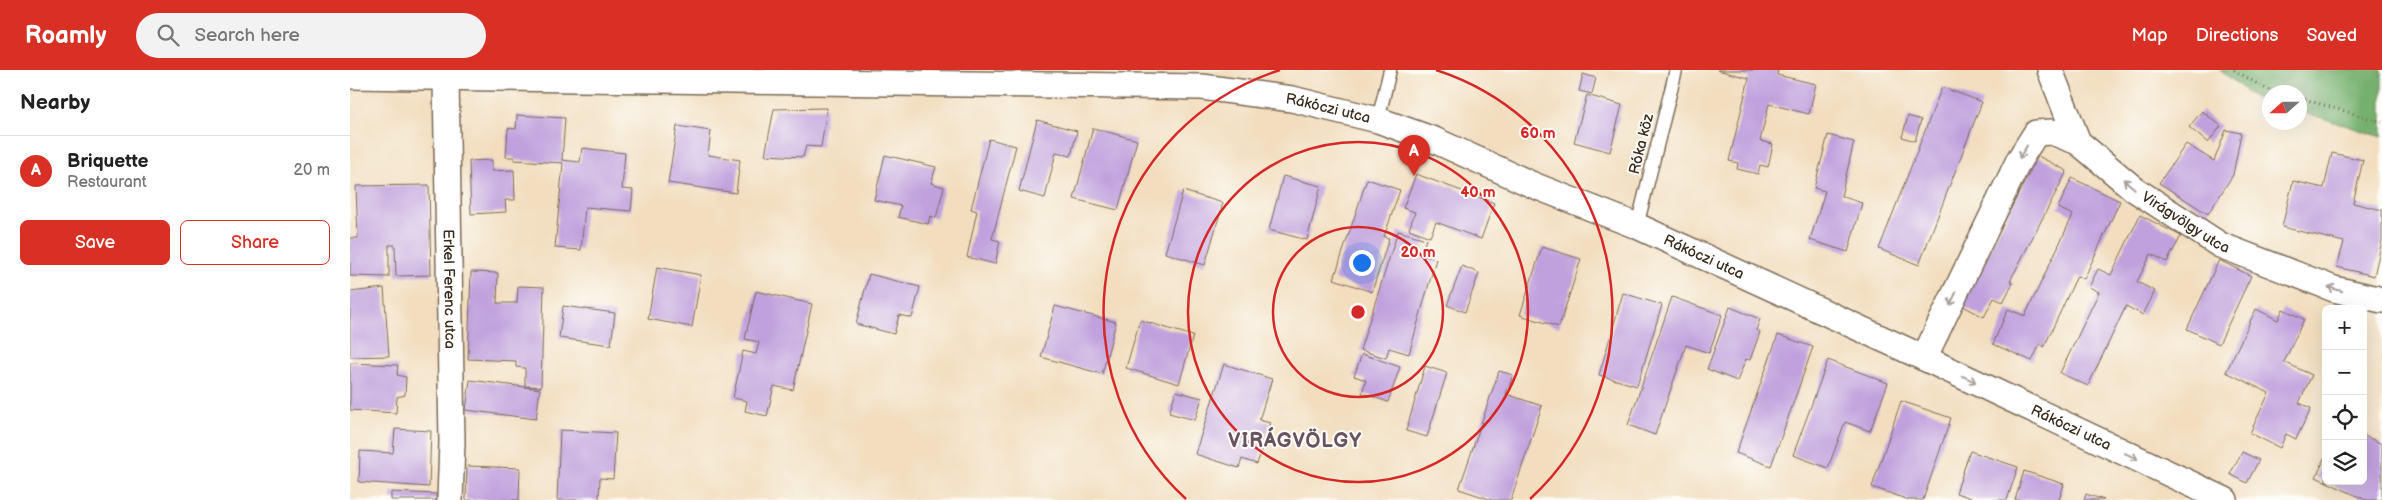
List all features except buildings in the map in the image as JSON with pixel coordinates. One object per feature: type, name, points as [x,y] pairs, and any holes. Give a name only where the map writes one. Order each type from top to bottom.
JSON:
[{"type":"street","name":"Virágvölgy utca","points":[[2050,70],[2078,142],[2134,190],[2220,245],[2334,289],[2382,300]]},
{"type":"street","name":"Rákóczi utca","points":[[350,76],[446,78],[498,73],[1202,87],[1292,99],[1378,120],[1434,140],[1533,185],[1637,226],[1924,358],[2225,500]]},
{"type":"street","name":"Erkel Ferenc utca","points":[[446,78],[452,442],[450,500]]},
{"type":"street","points":[[1924,358],[2019,160],[2036,133],[2052,132],[2078,142]]},
{"type":"lane","points":[[1378,120],[1390,70]]},
{"type":"lane","name":"Róka köz","points":[[1637,226],[1676,70]]},
{"type":"path","points":[[2234,70],[2262,87]]},
{"type":"path","points":[[2307,100],[2382,122]]},
{"type":"green space","points":[[2220,70],[2382,70],[2382,137],[2307,113],[2307,85],[2262,85],[2262,100],[2253,97]]},
{"type":"place","name":"Briquette","points":[[1414,176]]},
{"type":"district","name":"VIRÁGVÖLGY","points":[[1295,440]]}]
